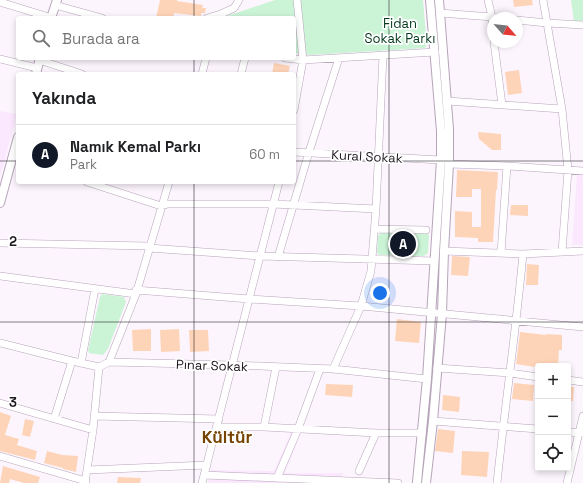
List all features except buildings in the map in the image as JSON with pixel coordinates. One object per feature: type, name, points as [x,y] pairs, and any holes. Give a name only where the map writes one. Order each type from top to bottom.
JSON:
[{"type":"main road","points":[[430,0],[441,131],[441,160],[427,379],[416,482],[426,483],[442,314],[449,164],[448,101],[439,0]]},
{"type":"main road","points":[[53,16],[56,3]]},
{"type":"main road","points":[[0,203],[15,162]]},
{"type":"street","points":[[214,16],[234,8],[239,0]]},
{"type":"street","points":[[296,99],[303,60],[297,0]]},
{"type":"street","points":[[488,0],[492,12]]},
{"type":"street","points":[[543,0],[562,109],[568,170],[562,252]]},
{"type":"street","points":[[0,2],[46,16]]},
{"type":"street","points":[[56,3],[96,16]]},
{"type":"street","points":[[440,13],[487,17]]},
{"type":"street","points":[[523,21],[583,25]]},
{"type":"street","points":[[495,48],[502,105]]},
{"type":"street","points":[[296,59],[435,52]]},
{"type":"street","points":[[333,369],[361,306],[371,271],[376,209],[383,55]]},
{"type":"street","points":[[278,257],[339,58]]},
{"type":"street","points":[[0,59],[72,72]]},
{"type":"street","points":[[202,72],[206,60]]},
{"type":"street","points":[[242,72],[244,60]]},
{"type":"street","points":[[448,101],[562,109]]},
{"type":"street","name":"Kural Sokak","points":[[296,152],[441,160]]},
{"type":"street","points":[[449,164],[583,171]]},
{"type":"street","points":[[501,253],[507,166]]},
{"type":"street","points":[[93,184],[161,206],[168,204],[273,204],[376,209]]},
{"type":"street","points":[[109,362],[136,292],[168,184]]},
{"type":"street","points":[[202,483],[278,184]]},
{"type":"street","points":[[374,229],[426,230]]},
{"type":"street","points":[[0,243],[149,247],[278,257],[434,262]]},
{"type":"street","points":[[444,251],[523,254],[583,251]]},
{"type":"street","points":[[497,483],[517,321],[523,254]]},
{"type":"street","points":[[0,276],[95,289],[361,306],[583,327]]},
{"type":"street","points":[[81,364],[95,289]]},
{"type":"street","name":"Pınar Sokak","points":[[0,343],[81,364],[99,366],[109,362],[320,368],[427,379]]},
{"type":"street","points":[[54,420],[72,361]]},
{"type":"street","points":[[0,456],[86,482],[99,366]]},
{"type":"street","points":[[264,427],[276,367]]},
{"type":"street","points":[[277,478],[298,429],[320,368]]},
{"type":"street","points":[[437,368],[535,376]]},
{"type":"street","points":[[571,380],[583,382]]},
{"type":"street","points":[[0,403],[54,420],[93,430]]},
{"type":"street","points":[[94,416],[218,419]]},
{"type":"street","points":[[567,483],[581,433],[583,416]]},
{"type":"street","points":[[433,421],[535,429]]},
{"type":"street","points":[[216,427],[264,427],[376,433],[422,433]]},
{"type":"street","points":[[571,432],[581,433]]},
{"type":"street","points":[[359,471],[376,433]]},
{"type":"street","points":[[87,470],[207,465]]},
{"type":"street","points":[[204,475],[398,483]]},
{"type":"shaded area","points":[[0,111],[16,114],[16,118],[0,177]]},
{"type":"shaded area","points":[[577,174],[583,174],[583,245],[572,245]]},
{"type":"shaded area","points":[[291,432],[301,433],[285,473],[343,473],[340,483],[208,483],[211,470],[274,471]]},
{"type":"green space","name":"Fidan Sokak Parkı","points":[[275,0],[423,0],[427,45],[425,48],[310,55],[296,53],[296,16],[227,16]]},
{"type":"green space","points":[[571,0],[583,0],[583,22],[574,22]]},
{"type":"green space","points":[[381,233],[426,233],[429,235],[428,253],[424,256],[379,255],[377,252],[378,236]]},
{"type":"green space","points":[[102,294],[124,297],[126,302],[108,349],[103,355],[89,353],[88,350],[100,297]]},
{"type":"place","name":"Namık Kemal Parkı","points":[[403,244]]},
{"type":"district","name":"Kültür","points":[[227,437]]}]
